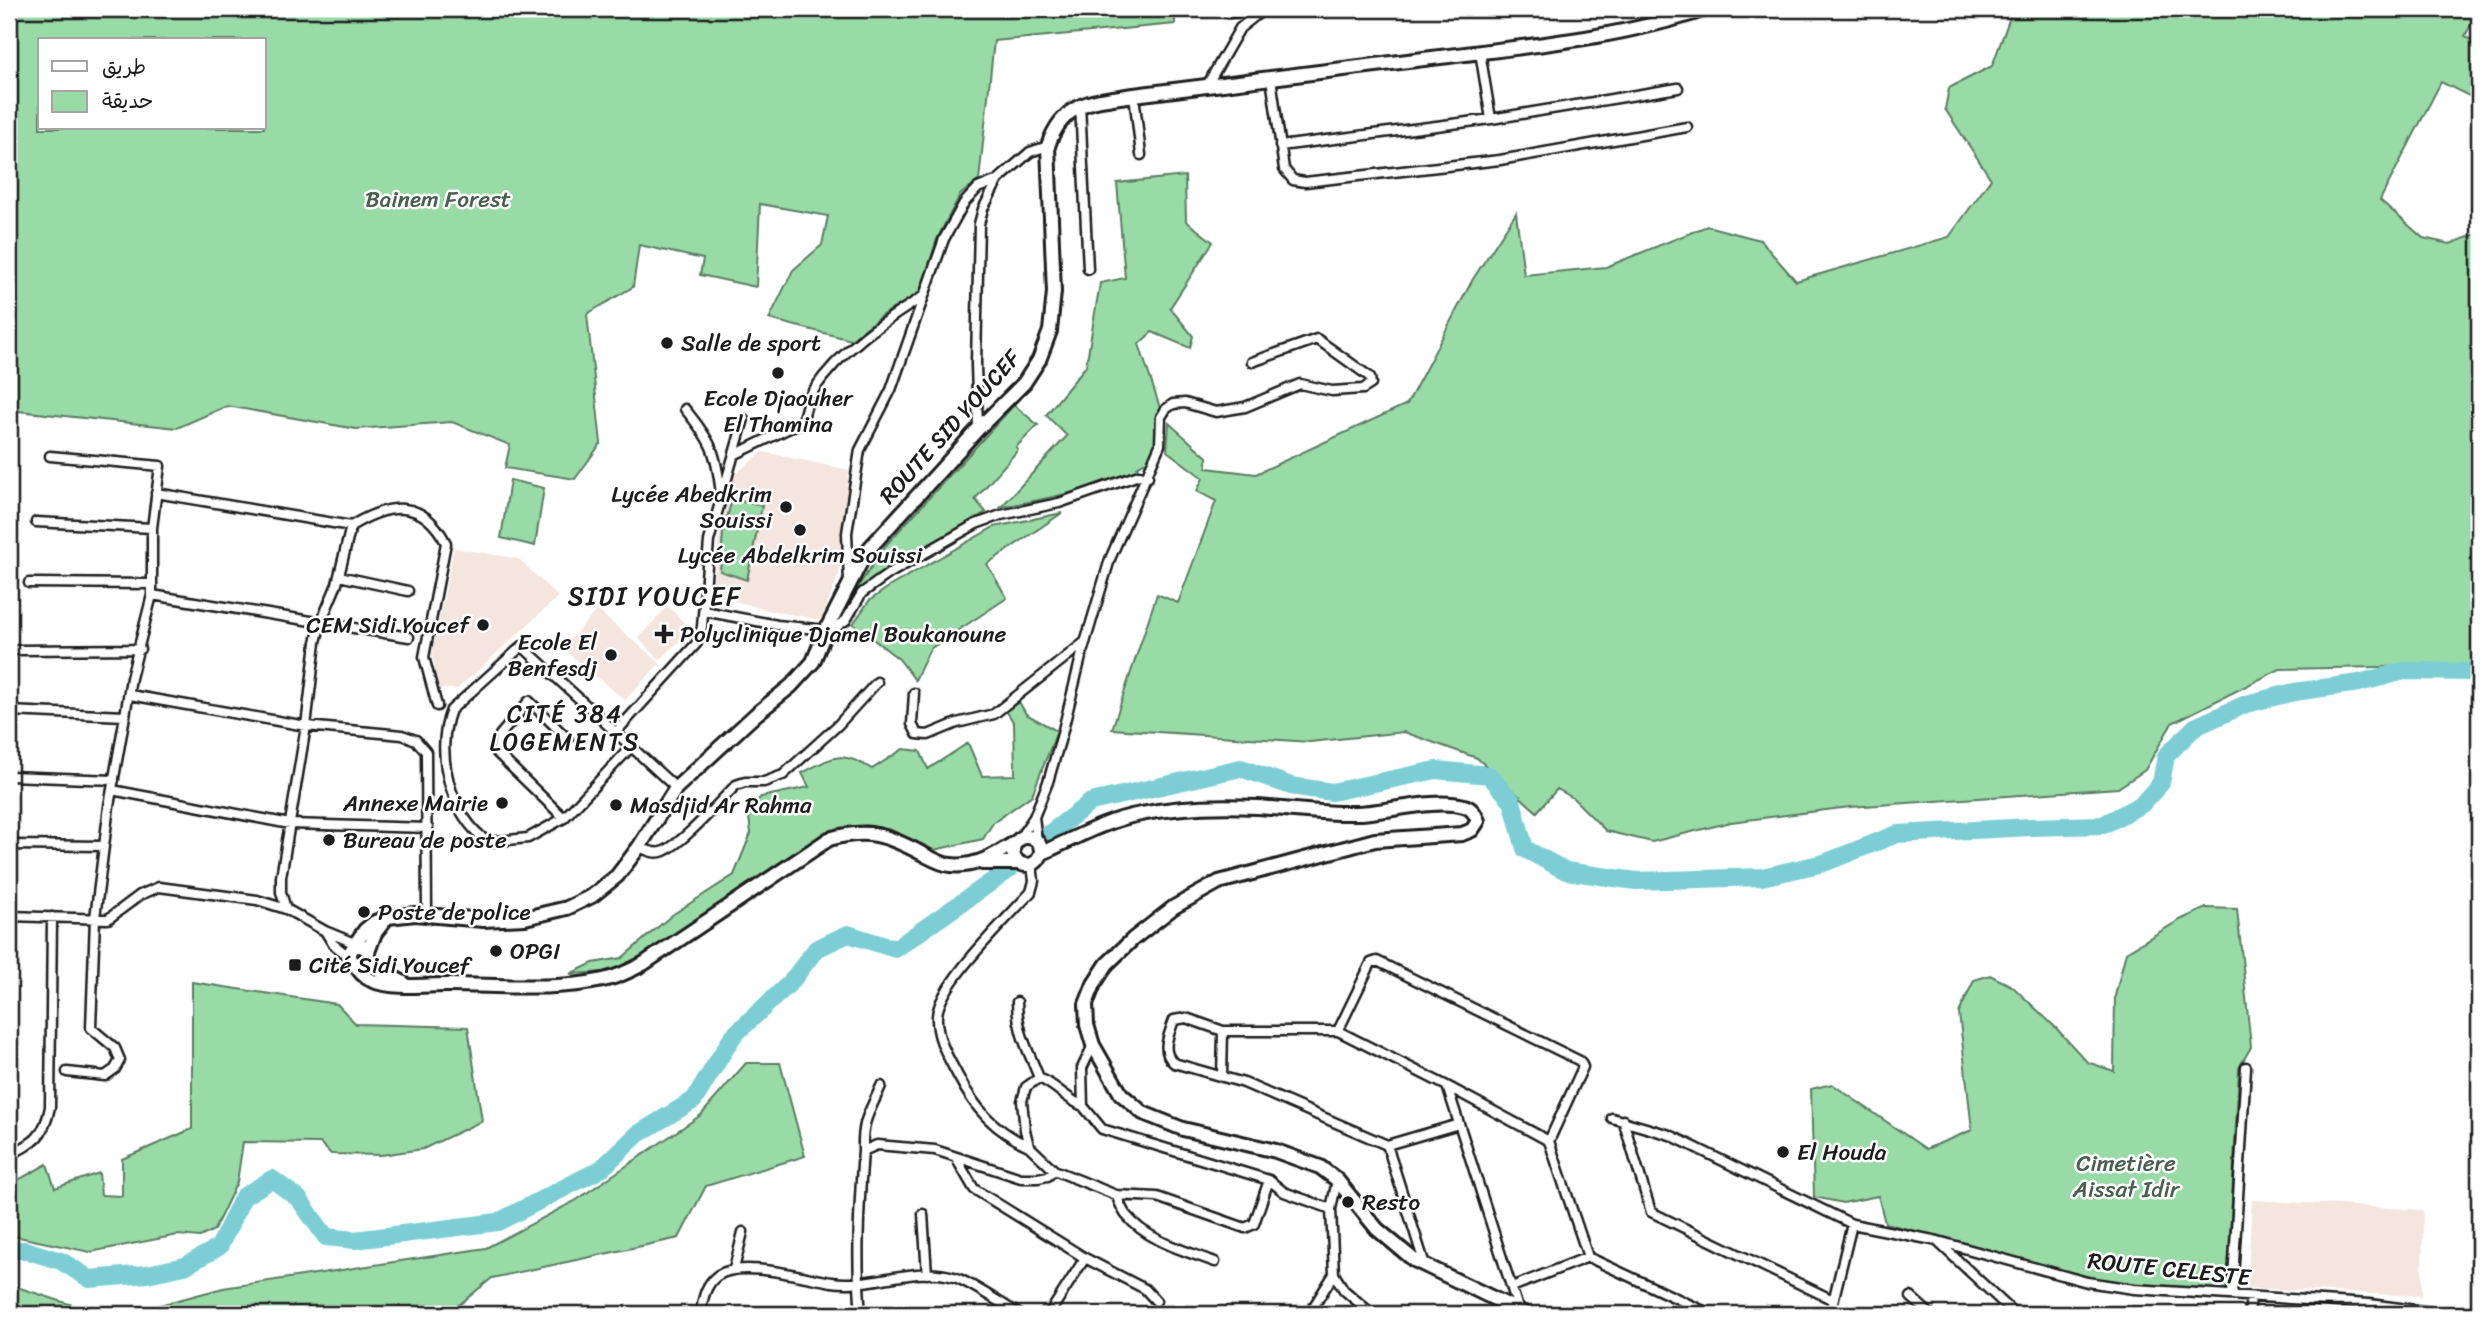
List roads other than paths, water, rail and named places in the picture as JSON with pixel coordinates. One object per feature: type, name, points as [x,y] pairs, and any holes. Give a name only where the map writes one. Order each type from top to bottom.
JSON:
[{"type":"main road","points":[[1048,146],[1052,134],[1062,120],[1080,104],[1480,52],[1627,29],[1706,9]]},
{"type":"main road","name":"ROUTE SID YOUCEF","points":[[358,952],[388,917],[427,914],[503,920],[526,918],[567,908],[592,896],[617,876],[639,847],[676,788],[755,715],[791,686],[813,662],[849,582],[866,552],[978,429],[1024,383],[1040,360],[1050,331],[1054,292],[1048,146]]},
{"type":"main road","points":[[1039,847],[1113,821],[1179,807],[1259,807],[1334,813],[1362,813],[1436,805],[1471,809],[1478,821],[1472,830],[1462,834],[1375,840],[1219,883],[1174,907],[1133,939],[1108,964],[1094,984],[1086,1004],[1087,1025],[1093,1045],[1121,1094],[1143,1113],[1183,1129],[1276,1151],[1320,1167],[1337,1180],[1377,1229],[1414,1260],[1523,1312]]},
{"type":"main road","points":[[358,952],[360,972],[369,979],[389,985],[573,984],[602,980],[626,973],[818,846],[844,835],[876,833],[893,838],[948,865],[1032,865],[1039,860],[1039,847],[1032,838],[1018,841],[975,863]]},
{"type":"main road","points":[[1018,841],[1013,855],[1018,863]]},
{"type":"street","points":[[1228,13],[1262,9]]},
{"type":"street","points":[[1206,87],[1240,28],[1262,9]]},
{"type":"street","points":[[1480,52],[1491,119]]},
{"type":"street","points":[[1270,78],[1284,169],[1293,180],[1305,182],[1500,160],[1686,127]]},
{"type":"street","points":[[1280,146],[1491,119],[1678,89]]},
{"type":"street","points":[[1134,95],[1141,155]]},
{"type":"street","points":[[1080,104],[1088,269]]},
{"type":"street","points":[[849,582],[847,533],[860,450],[891,390],[944,239],[964,203],[978,188],[998,180],[1030,152],[1048,146]]},
{"type":"street","points":[[978,429],[975,365],[979,223],[998,180]]},
{"type":"street","points":[[734,455],[802,422],[811,393],[842,355],[891,316],[924,296]]},
{"type":"street","points":[[1018,841],[1034,817],[1048,782],[1110,559],[1160,445],[1161,417],[1173,404],[1185,403],[1216,412],[1245,407],[1300,384],[1332,391],[1363,389],[1371,384],[1370,377],[1317,339],[1252,362]]},
{"type":"street","points":[[685,409],[705,433],[717,458],[722,498]]},
{"type":"street","points":[[615,733],[697,643],[704,611],[709,541],[744,419]]},
{"type":"street","points":[[50,456],[160,466],[152,528],[152,595],[131,678],[112,790],[95,918],[91,1028],[115,1048],[120,1060],[115,1069],[105,1076],[67,1072]]},
{"type":"street","points":[[704,611],[777,625],[826,630],[835,628],[846,620],[862,593],[976,524],[1001,515],[1059,503],[1139,475],[1148,477]]},
{"type":"street","points":[[156,492],[351,526],[374,512],[390,508],[408,509],[428,518],[439,529],[446,543],[424,657],[437,706]]},
{"type":"street","points":[[36,522],[152,528]]},
{"type":"street","points":[[286,909],[281,892],[281,877],[306,726],[316,642],[339,576],[351,526]]},
{"type":"street","points":[[339,576],[408,592]]},
{"type":"street","points":[[29,583],[152,584]]},
{"type":"street","points":[[152,595],[409,637]]},
{"type":"street","points":[[914,693],[912,724],[918,734],[928,735],[957,723],[994,713],[1085,642]]},
{"type":"street","points":[[630,748],[564,818],[528,838],[488,842],[474,832],[446,777],[445,724],[451,710],[522,646],[676,788]]},
{"type":"street","points":[[18,650],[140,649]]},
{"type":"street","points":[[639,847],[653,853],[663,851],[676,843],[736,785],[764,782],[783,775],[838,725],[877,682]]},
{"type":"street","points":[[130,695],[306,726],[402,735],[416,740],[426,752],[427,914]]},
{"type":"street","points":[[564,818],[497,753],[500,735],[529,701],[568,739]]},
{"type":"street","points":[[9,711],[125,716]]},
{"type":"street","points":[[9,776],[114,779]]},
{"type":"street","points":[[112,790],[290,824],[428,828]]},
{"type":"street","points":[[1034,817],[1034,834],[1039,847]]},
{"type":"street","points":[[9,845],[104,846]]},
{"type":"street","points":[[1032,865],[1034,881],[1031,892],[946,989],[937,1015],[938,1031],[945,1051],[976,1107],[989,1123],[1010,1138],[1029,1146],[1054,1170],[1116,1195],[1157,1197],[1245,1228],[1254,1224],[1269,1180]]},
{"type":"street","points":[[9,916],[108,919],[140,895],[159,887],[257,901],[286,909],[358,952]]},
{"type":"street","points":[[9,1156],[35,1142],[46,1126],[50,1107],[52,917]]},
{"type":"street","points":[[325,931],[333,944],[358,952]]},
{"type":"street","points":[[1338,1031],[1371,962],[1377,961],[1580,1061],[1583,1068],[1549,1141]]},
{"type":"street","points":[[1017,1002],[1017,1019],[1025,1048],[1039,1078],[1083,1106],[1102,1129],[1269,1180],[1284,1192],[1331,1209]]},
{"type":"street","points":[[1459,1124],[1387,1145],[1298,1105],[1222,1077],[1174,1063],[1168,1057],[1166,1049],[1174,1020],[1179,1017],[1223,1031],[1338,1031],[1549,1141],[1588,1257],[1710,1314]]},
{"type":"street","points":[[1222,1077],[1223,1031]]},
{"type":"street","points":[[1083,1106],[1082,1068],[1093,1045]]},
{"type":"street","points":[[2232,1295],[2246,1067]]},
{"type":"street","points":[[1029,1146],[1022,1101],[1026,1087],[1039,1078]]},
{"type":"street","points":[[861,1314],[858,1283],[862,1129],[865,1117],[881,1086]]},
{"type":"street","points":[[1447,1086],[1512,1287],[1523,1312]]},
{"type":"street","name":"ROUTE CELESTE","points":[[1612,1118],[1670,1135],[1852,1224],[1938,1241],[2087,1282],[2134,1289],[2370,1304],[2446,1314]]},
{"type":"street","points":[[1623,1120],[1651,1212],[1833,1300]]},
{"type":"street","points":[[863,1151],[877,1145],[918,1147],[1021,1178],[1048,1176],[1054,1170]]},
{"type":"street","points":[[1387,1145],[1425,1265]]},
{"type":"street","points":[[956,1158],[974,1189],[1085,1258],[1145,1289],[1156,1301]]},
{"type":"street","points":[[1337,1180],[1331,1209],[1334,1274],[1344,1290],[1372,1314]]},
{"type":"street","points":[[1116,1195],[1126,1215],[1144,1230],[1165,1243],[1215,1262]]},
{"type":"street","points":[[923,1214],[927,1274]]},
{"type":"street","points":[[1830,1314],[1852,1224]]},
{"type":"street","points":[[734,1269],[743,1232]]},
{"type":"street","points":[[1938,1241],[2015,1314]]},
{"type":"street","points":[[1512,1287],[1588,1257]]},
{"type":"street","points":[[1049,1314],[1085,1258]]},
{"type":"street","points":[[701,1314],[706,1288],[717,1276],[734,1269],[791,1273],[833,1282],[858,1283],[927,1274],[955,1277],[1019,1314]]},
{"type":"street","points":[[1309,1314],[1334,1274]]},
{"type":"street","points":[[1911,1297],[1930,1314]]},
{"type":"street","points":[[2249,1314],[2251,1297]]},
{"type":"waterway","points":[[1049,834],[1091,802],[1241,768],[1291,786],[1332,792],[1436,770],[1489,775],[1512,801],[1525,849],[1566,871],[1636,881],[1762,877],[1824,863],[1897,834],[2103,825],[2142,804],[2161,783],[2166,756],[2195,727],[2246,704],[2294,692],[2359,683],[2404,671],[2474,672],[2479,676]]},
{"type":"waterway","points":[[9,1250],[25,1250],[61,1261],[90,1279],[147,1274],[185,1266],[219,1247],[243,1197],[272,1179],[299,1199],[326,1237],[355,1240],[498,1222],[601,1169],[638,1134],[694,1100],[733,1036],[791,982],[816,949],[848,934],[895,949],[1010,869]]},
{"type":"place","name":"Salle de sport","points":[[667,343]]},
{"type":"place","name":"Ecole Djaouher El Thamina","points":[[778,373]]},
{"type":"place","name":"Lycée Abedkrim Souissi","points":[[786,507]]},
{"type":"place","name":"Lycée Abdelkrim Souissi","points":[[800,530]]},
{"type":"place","name":"CEM Sidi Youcef","points":[[483,625]]},
{"type":"place","name":"Polyclinique Djamel Boukanoune","points":[[664,634]]},
{"type":"place","name":"Ecole El Benfesdj","points":[[611,655]]},
{"type":"place","name":"Annexe Mairie","points":[[502,803]]},
{"type":"place","name":"Masdjid Ar Rahma","points":[[616,805]]},
{"type":"place","name":"Bureau de poste","points":[[329,840]]},
{"type":"place","name":"Poste de police","points":[[364,912]]},
{"type":"place","name":"OPGI","points":[[496,951]]},
{"type":"place","name":"Cité Sidi Youcef","points":[[295,965]]},
{"type":"place","name":"El Houda","points":[[1783,1152]]},
{"type":"place","name":"Resto","points":[[1348,1202]]},
{"type":"district","name":"SIDI YOUCEF","points":[[655,596]]},
{"type":"district","name":"CITÉ 384 LOGEMENTS","points":[[565,728]]},
{"type":"park label","name":"Bainem Forest","points":[[438,199]]},
{"type":"park label","name":"Cimetière Aissat Idir","points":[[2126,1176]]}]
